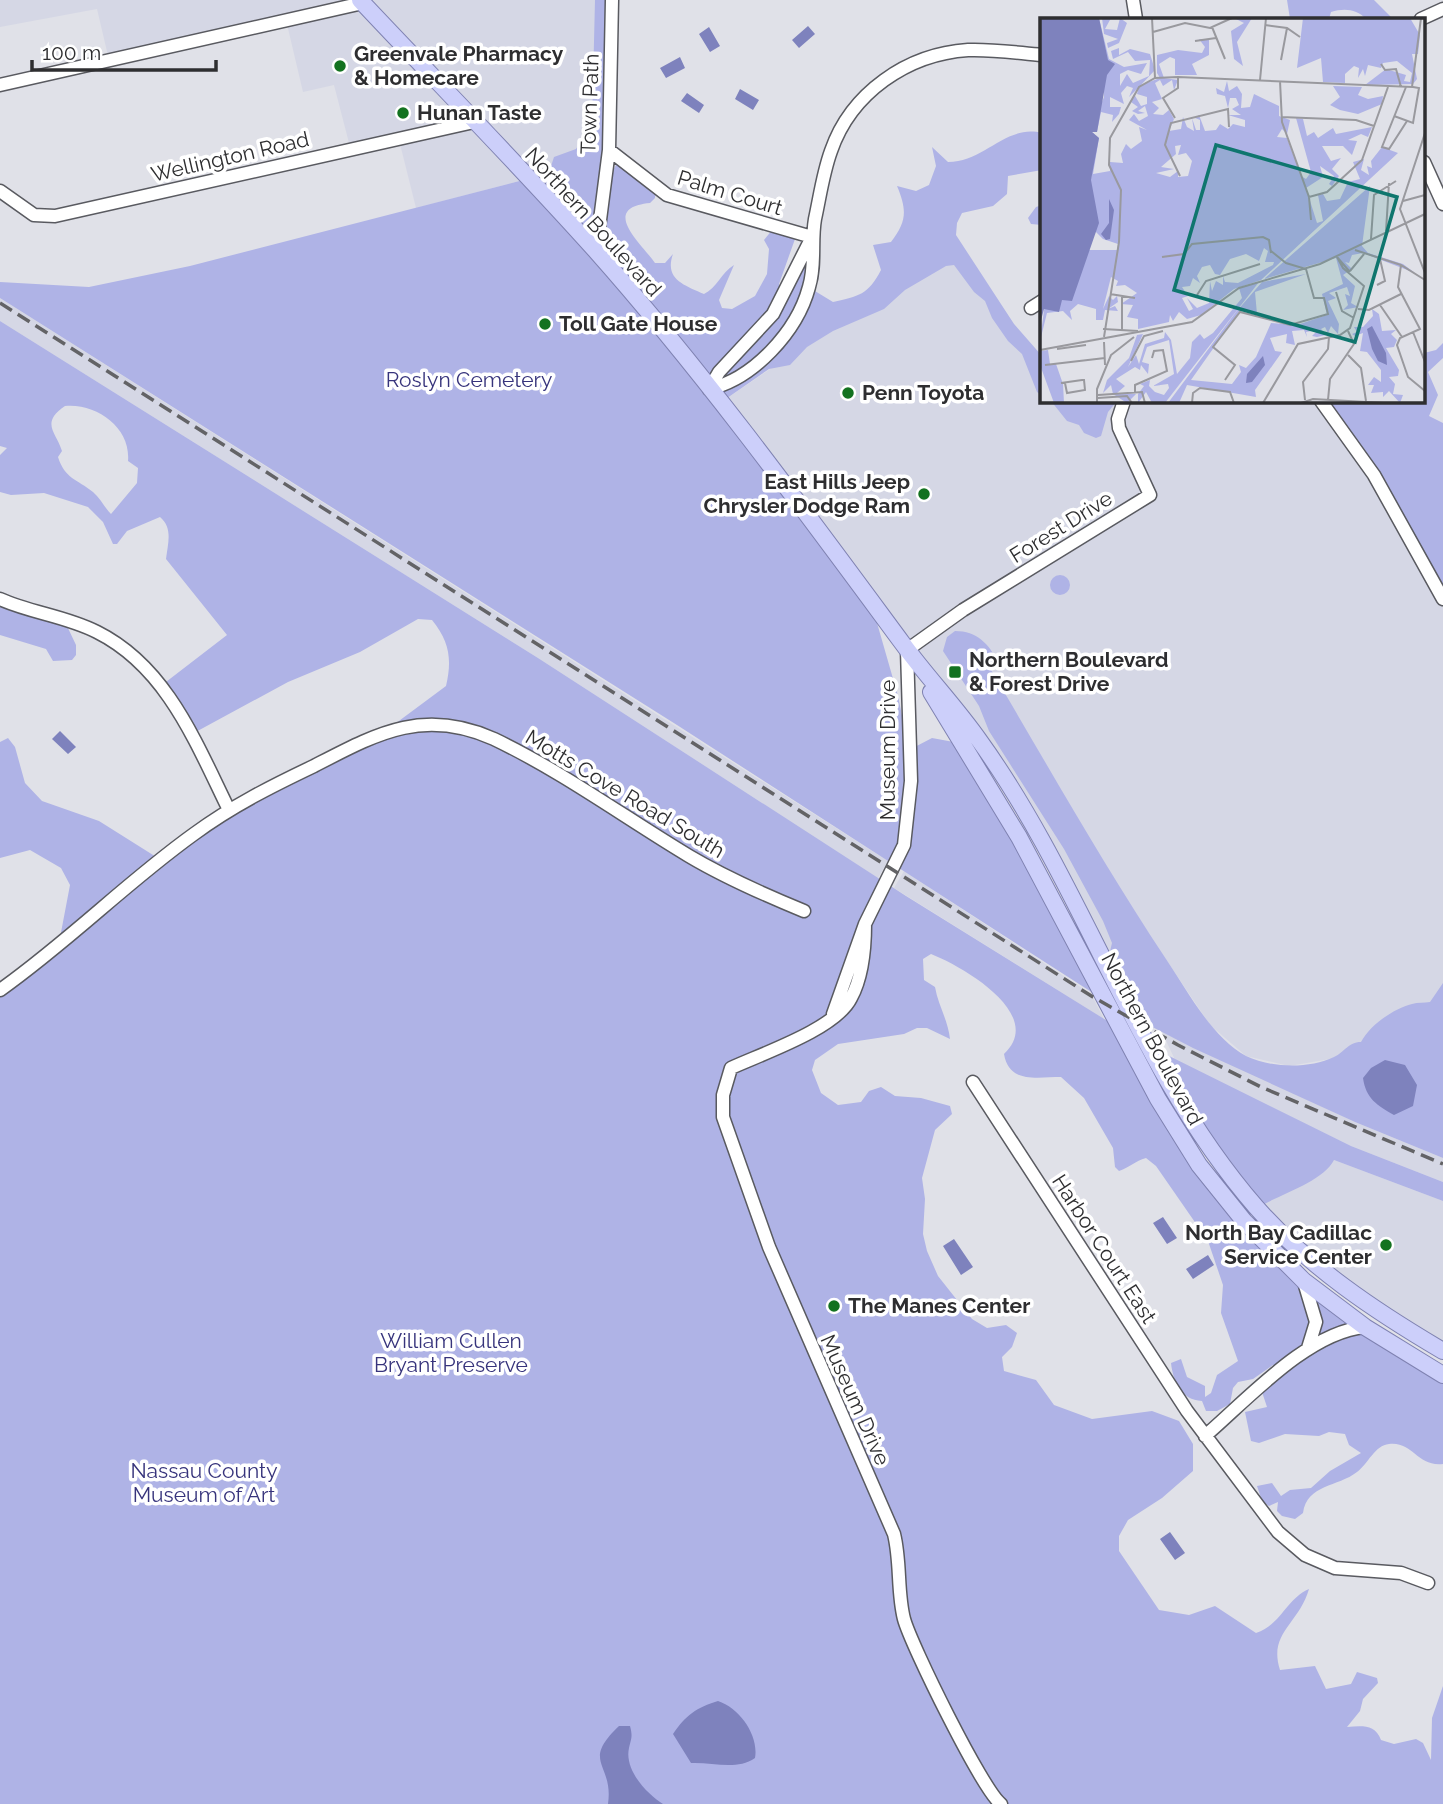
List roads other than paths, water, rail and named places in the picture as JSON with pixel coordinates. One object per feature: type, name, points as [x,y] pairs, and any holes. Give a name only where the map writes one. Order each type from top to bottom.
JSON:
[{"type":"main road","name":"Northern Boulevard","points":[[362,2],[596,251],[709,389],[907,650],[979,739],[1024,810],[1168,1081],[1229,1173],[1257,1208],[1307,1257],[1355,1295],[1443,1351]]},
{"type":"main road","name":"Northern Boulevard","points":[[907,650],[1019,837],[1178,1132],[1199,1165],[1244,1221],[1304,1282],[1365,1327],[1443,1375]]},
{"type":"street","name":"Town Path","points":[[596,251],[609,150],[612,0]]},
{"type":"street","points":[[1133,0],[1136,18]]},
{"type":"street","points":[[1,81],[362,2]]},
{"type":"street","points":[[1423,18],[1443,9]]},
{"type":"street","points":[[709,389],[729,384],[746,373],[784,334],[809,288],[812,237],[825,168],[839,131],[860,102],[885,79],[916,62],[950,53],[992,51],[1040,55]]},
{"type":"street","name":"Wellington Road","points":[[0,191],[34,215],[55,216],[474,122]]},
{"type":"street","name":"Palm Court","points":[[609,150],[667,195],[812,237]]},
{"type":"street","points":[[1426,166],[1443,204]]},
{"type":"street","points":[[709,389],[719,372],[773,314],[812,237]]},
{"type":"street","points":[[1031,308],[1040,302]]},
{"type":"street","name":"Forest Drive","points":[[907,650],[963,610],[1150,495],[1119,428],[1118,419],[1125,402]]},
{"type":"street","points":[[1322,402],[1374,475],[1443,599]]},
{"type":"street","points":[[0,599],[94,630],[133,656],[172,699],[229,810]]},
{"type":"street","name":"Museum Drive","points":[[907,650],[909,816],[902,851],[865,924],[832,1018],[731,1068],[723,1094],[723,1117],[769,1247],[894,1534],[900,1558],[901,1601],[910,1635],[974,1763],[1001,1804]]},
{"type":"street","name":"Motts Cove Road South","points":[[0,990],[182,843],[229,810],[380,732],[411,725],[474,732],[493,739],[576,783],[690,857],[751,889],[804,911]]},
{"type":"street","name":"Harbor Court East","points":[[973,1082],[1205,1436],[1278,1532],[1305,1555],[1348,1572],[1401,1573],[1428,1583]]},
{"type":"street","points":[[1304,1282],[1316,1322],[1308,1348]]},
{"type":"street","points":[[1205,1436],[1308,1348],[1340,1331],[1365,1327]]},
{"type":"railway","points":[[0,303],[1093,997],[1178,1045],[1261,1087],[1443,1164]]},
{"type":"place","name":"Greenvale Pharmacy & Homecare","points":[[340,66]]},
{"type":"place","name":"Hunan Taste","points":[[403,113]]},
{"type":"place","name":"Toll Gate House","points":[[545,324]]},
{"type":"place","name":"Penn Toyota","points":[[848,393]]},
{"type":"place","name":"East Hills Jeep Chrysler Dodge Ram","points":[[924,494]]},
{"type":"place","name":"Northern Boulevard & Forest Drive","points":[[955,672]]},
{"type":"place","name":"North Bay Cadillac Service Center","points":[[1386,1245]]},
{"type":"place","name":"The Manes Center","points":[[834,1306]]},
{"type":"park label","name":"Roslyn Cemetery","points":[[469,380]]},
{"type":"park label","name":"William Cullen Bryant Preserve","points":[[451,1353]]},
{"type":"park label","name":"Nassau County Museum of Art","points":[[204,1483]]}]
